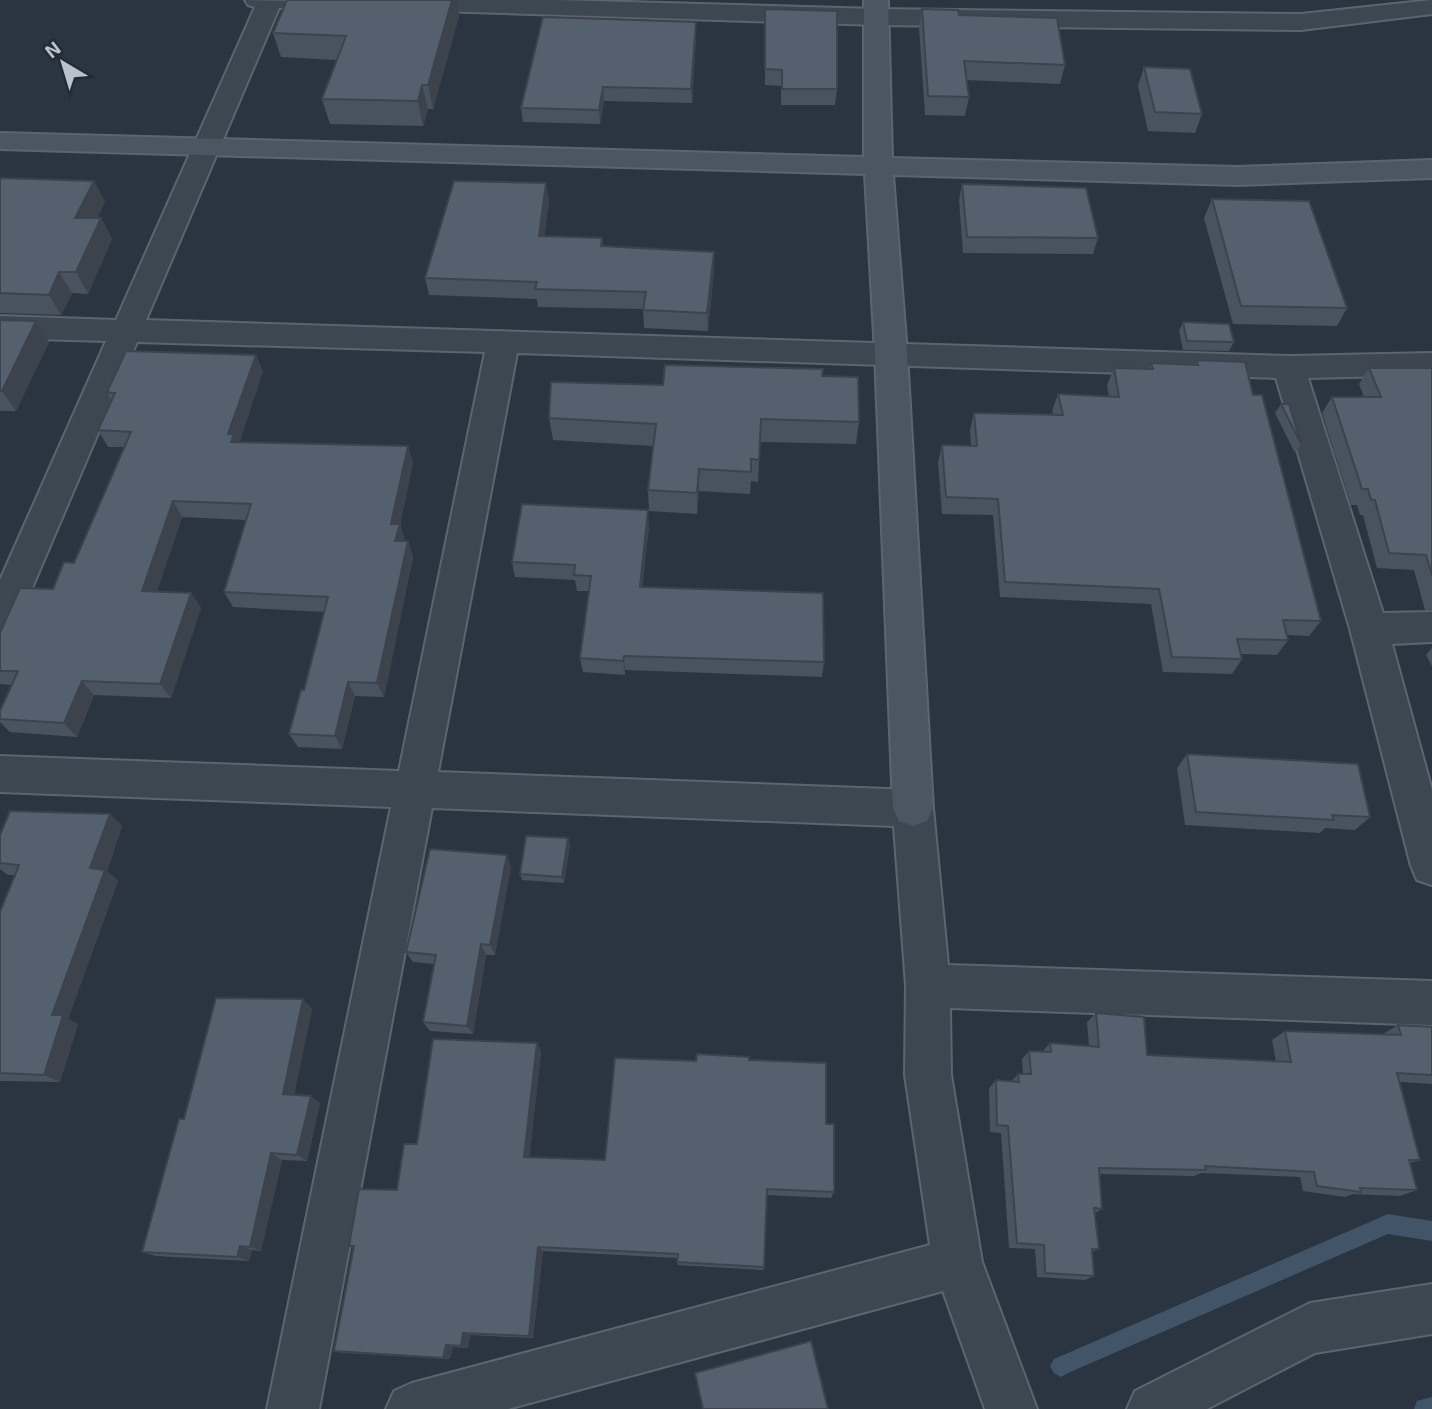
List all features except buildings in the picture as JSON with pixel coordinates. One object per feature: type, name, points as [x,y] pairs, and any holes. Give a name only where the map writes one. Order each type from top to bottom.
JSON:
[{"type":"street","points":[[257,0],[876,9],[1173,10],[1301,22],[1432,7]]},
{"type":"street","points":[[0,621],[270,0]]},
{"type":"street","points":[[876,9],[878,165],[891,353],[913,808],[928,986],[928,1075],[957,1262],[1011,1409]]},
{"type":"street","points":[[0,141],[1238,176],[1432,169]]},
{"type":"street","points":[[0,327],[1289,367],[1432,365]]},
{"type":"street","points":[[293,1409],[503,342]]},
{"type":"street","points":[[1289,367],[1369,629],[1432,866]]},
{"type":"street","points":[[1369,629],[1432,626]]},
{"type":"street","points":[[0,774],[913,808]]},
{"type":"street","points":[[928,986],[1432,1003]]},
{"type":"street","points":[[412,1409],[957,1262]]},
{"type":"street","points":[[1153,1409],[1310,1328],[1432,1309]]},
{"type":"waterway","points":[[1061,1366],[1388,1224],[1432,1231]]},
{"type":"waterway","points":[[1425,1409],[1432,1408]]}]
